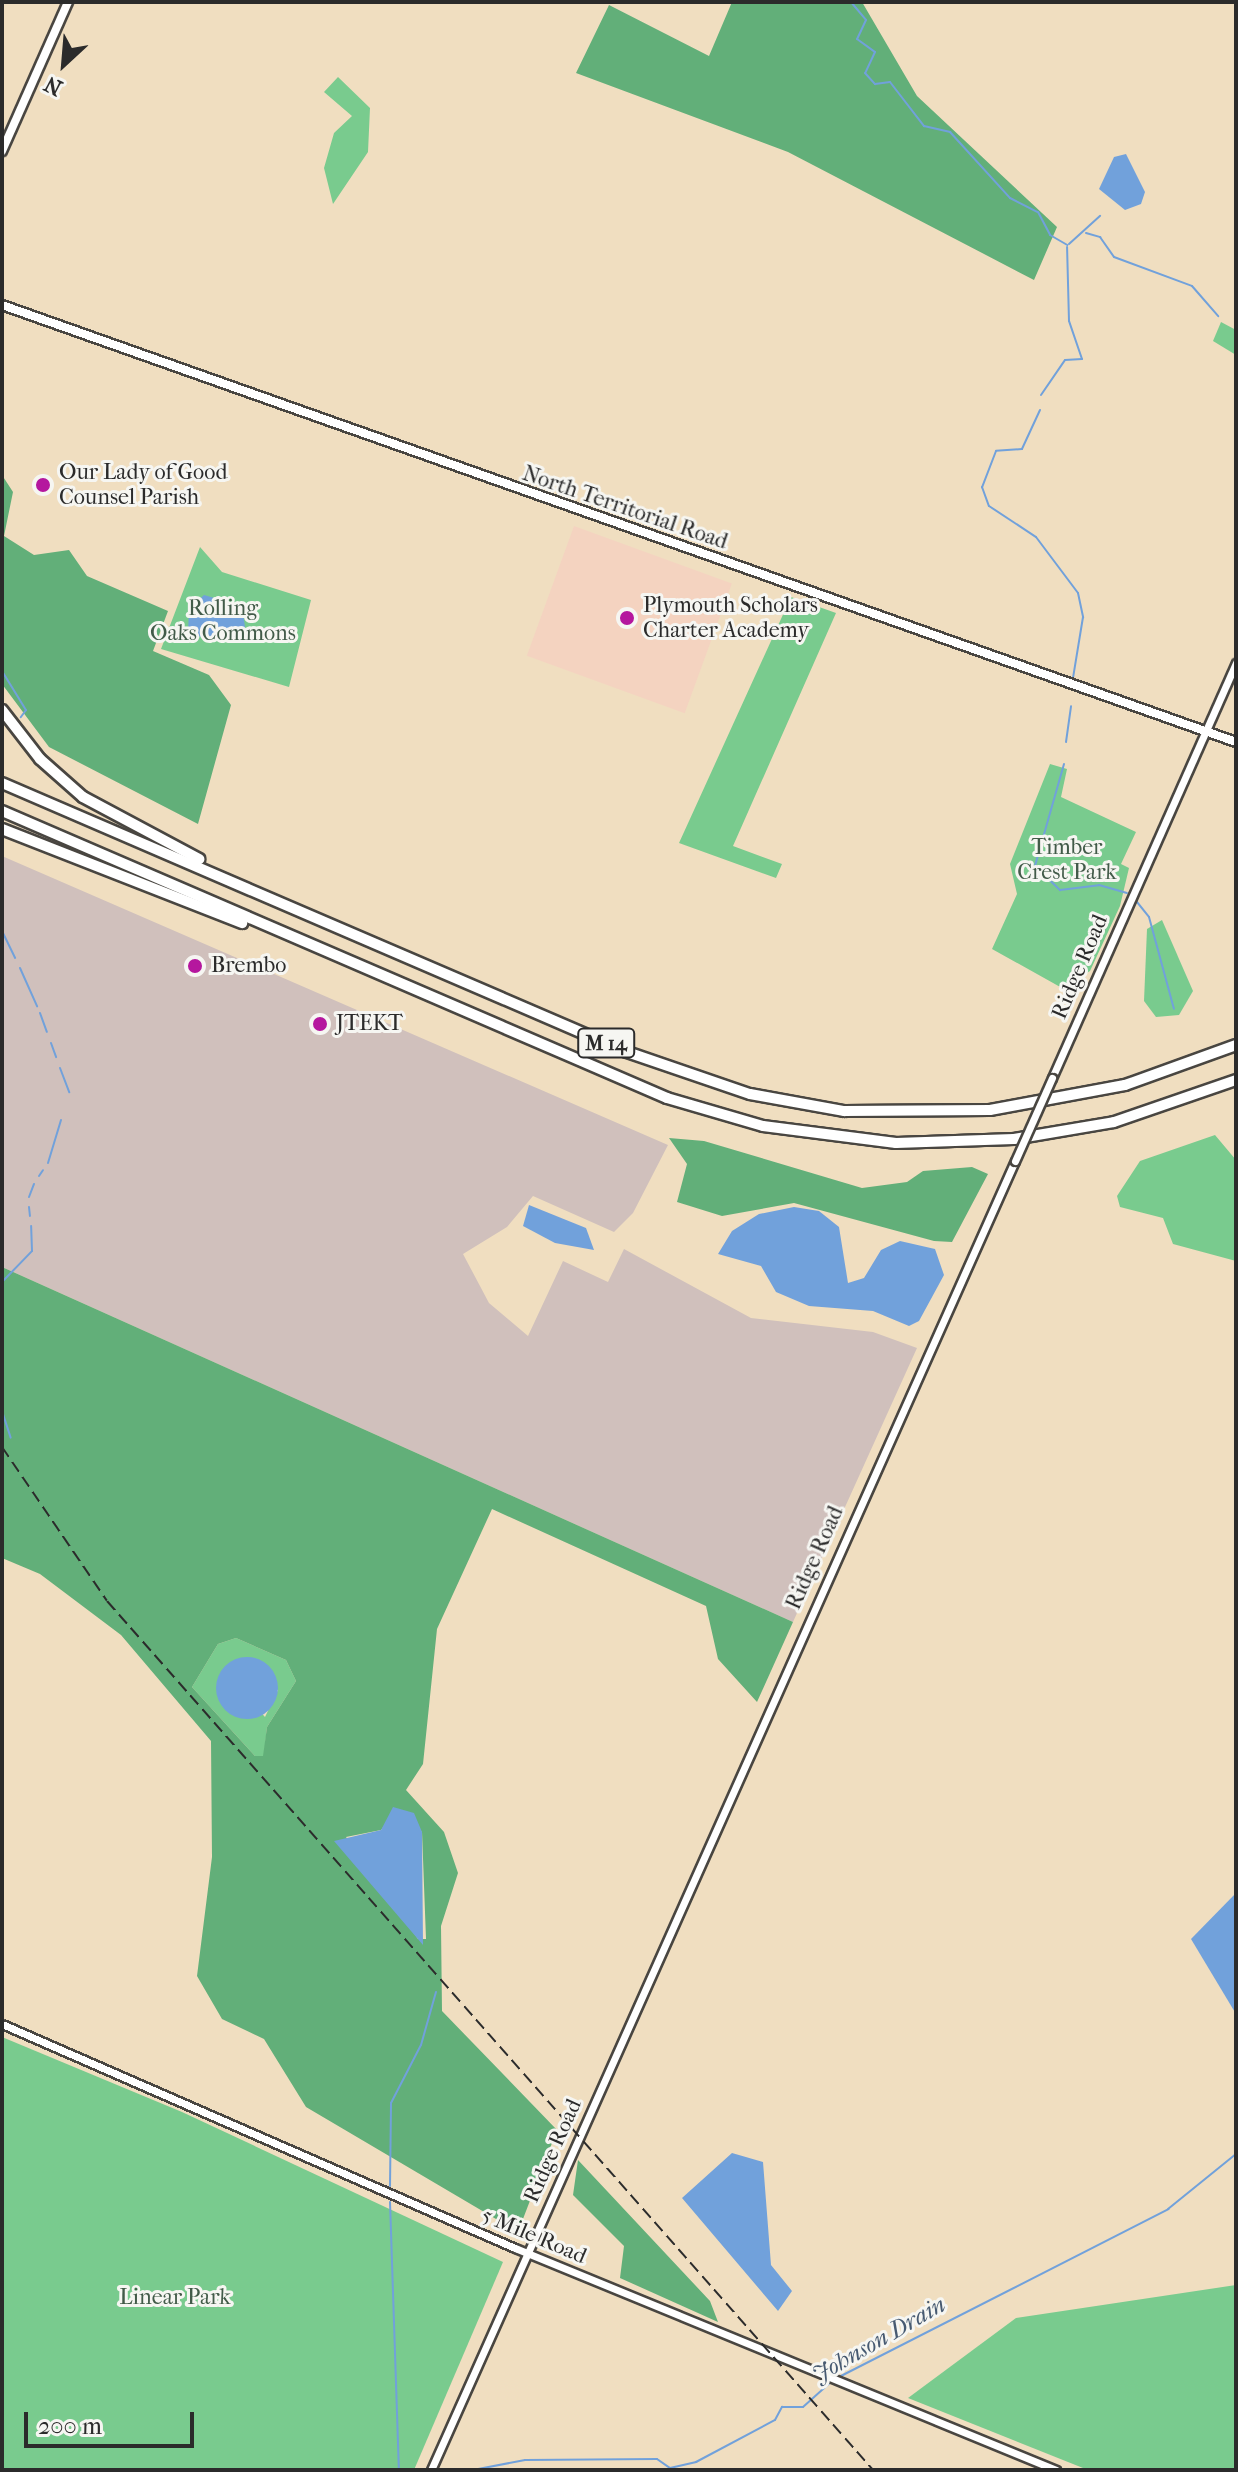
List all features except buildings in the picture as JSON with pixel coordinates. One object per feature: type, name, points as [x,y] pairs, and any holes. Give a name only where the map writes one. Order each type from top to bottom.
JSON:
[{"type":"highway","points":[[2,710],[40,759],[83,797],[282,903]]},
{"type":"highway","name":"M 14","points":[[2,783],[682,1074],[827,1108],[953,1113],[1034,1105],[1125,1085],[1236,1045]]},
{"type":"highway","name":"M 14","points":[[2,811],[667,1098],[806,1134],[923,1143],[1035,1136],[1142,1114],[1236,1080]]},
{"type":"highway","points":[[2,829],[299,941]]},
{"type":"main road","points":[[2,151],[68,2]]},
{"type":"main road","name":"North Territorial Road","points":[[2,305],[1236,742]]},
{"type":"street","name":"Ridge Road","points":[[431,2470],[1236,663]]},
{"type":"street","name":"5 Mile Road","points":[[2,2024],[527,2252],[1056,2470]]},
{"type":"shaded area","name":"Plymouth Scholars Charter Academy","points":[[574,526],[732,583],[685,713],[527,656]]},
{"type":"shaded area","points":[[2,856],[668,1145],[633,1213],[614,1232],[533,1196],[507,1227],[463,1254],[489,1303],[528,1336],[563,1261],[608,1282],[624,1249],[751,1318],[873,1332],[917,1348],[793,1622],[2,1267]]},
{"type":"green space","points":[[732,2],[862,2],[917,96],[1057,227],[1034,280],[788,152],[576,73],[609,5],[709,56]]},
{"type":"green space","points":[[338,77],[370,108],[368,152],[333,204],[324,168],[334,133],[352,116],[324,92]]},
{"type":"green space","points":[[1221,322],[1236,330],[1236,355],[1213,341]]},
{"type":"green space","points":[[2,475],[13,492],[4,536],[34,555],[69,550],[87,576],[168,611],[153,651],[209,675],[231,705],[198,824],[49,747],[2,684]]},
{"type":"green space","name":"Rolling Oaks Commons","points":[[200,547],[222,572],[311,600],[289,687],[161,649]]},
{"type":"green space","points":[[791,597],[836,613],[733,846],[782,864],[776,878],[679,843]]},
{"type":"green space","name":"Timber Crest Park","points":[[1050,764],[1067,769],[1061,797],[1136,832],[1121,864],[1129,868],[1120,906],[1090,971],[1062,988],[992,949],[1017,894],[1010,864]]},
{"type":"green space","points":[[1162,920],[1193,991],[1179,1015],[1156,1017],[1144,1001],[1147,929]]},
{"type":"green space","points":[[1215,1135],[1236,1160],[1236,1261],[1173,1244],[1163,1218],[1120,1207],[1117,1196],[1140,1161]]},
{"type":"green space","points":[[669,1138],[704,1141],[862,1188],[907,1182],[923,1171],[972,1167],[988,1174],[952,1242],[934,1241],[794,1203],[722,1216],[677,1202],[687,1164]]},
{"type":"green space","points":[[2,1267],[793,1622],[757,1702],[718,1659],[706,1606],[492,1509],[437,1629],[423,1764],[406,1790],[444,1832],[458,1873],[441,1926],[442,2011],[557,2130],[518,2232],[306,2107],[264,2039],[222,2019],[197,1976],[212,1857],[211,1741],[121,1635],[40,1574],[2,1558]],"holes":[[[236,1638],[286,1660],[296,1681],[267,1727],[263,1756],[255,1756],[192,1687],[218,1644]],[[391,1817],[422,1832],[426,1939],[418,1939],[346,1837],[381,1830]]]},
{"type":"green space","points":[[236,1638],[286,1660],[296,1681],[267,1727],[264,1756],[255,1756],[192,1687],[218,1644]],"holes":[[[222,1670],[278,1690],[265,1717]]]},
{"type":"green space","name":"Linear Park","points":[[2,2037],[182,2112],[503,2262],[414,2470],[2,2470]]},
{"type":"green space","points":[[578,2160],[710,2301],[718,2322],[620,2278],[624,2246],[573,2195]]},
{"type":"green space","points":[[1236,2285],[1236,2470],[1088,2470],[908,2398],[1016,2318]]},
{"type":"water","points":[[1126,154],[1145,192],[1141,204],[1125,210],[1099,189],[1114,157]]},
{"type":"water","points":[[204,595],[242,606],[246,634],[221,641],[188,634],[189,609]]},
{"type":"water","points":[[529,1205],[586,1228],[594,1250],[555,1243],[523,1226]]},
{"type":"water","points":[[794,1207],[819,1211],[839,1227],[848,1283],[864,1278],[881,1250],[900,1241],[935,1249],[944,1275],[919,1321],[909,1326],[873,1311],[809,1306],[776,1292],[761,1266],[718,1254],[732,1231],[759,1214]]},
{"type":"water","points":[[247,1657],[269,1666],[278,1688],[269,1710],[247,1719],[225,1710],[216,1688],[225,1666]]},
{"type":"water","points":[[393,1807],[414,1813],[422,1832],[423,1945],[334,1841],[381,1830]]},
{"type":"water","points":[[1236,1893],[1236,2014],[1191,1939]]},
{"type":"water","points":[[732,2153],[763,2162],[771,2265],[792,2291],[778,2311],[682,2198]]},
{"type":"waterway","points":[[851,2],[866,20],[857,39],[875,52],[865,73],[875,84],[890,82],[924,126],[950,132],[1010,198],[1038,212],[1050,235],[1067,245]]},
{"type":"waterway","points":[[1069,244],[1100,216]]},
{"type":"waterway","points":[[1086,233],[1100,237],[1114,257],[1192,286],[1218,316]]},
{"type":"waterway","points":[[1041,395],[1065,360],[1082,359],[1069,321],[1067,247]]},
{"type":"waterway","points":[[1040,410],[1022,449],[996,451],[982,487],[989,506],[1036,537],[1078,593],[1083,617],[1073,678]]},
{"type":"waterway","points":[[2,671],[26,710],[21,717]]},
{"type":"waterway","points":[[1066,742],[1071,706]]},
{"type":"waterway","points":[[1064,764],[1035,866],[1060,890],[1099,885],[1127,893]]},
{"type":"waterway","points":[[1137,902],[1149,917],[1174,1009]]},
{"type":"waterway","points":[[2,931],[15,958]]},
{"type":"waterway","points":[[20,968],[37,1006]]},
{"type":"waterway","points":[[40,1013],[47,1032]]},
{"type":"waterway","points":[[51,1043],[56,1057]]},
{"type":"waterway","points":[[60,1068],[69,1092]]},
{"type":"waterway","points":[[48,1163],[61,1120]]},
{"type":"waterway","points":[[39,1176],[43,1170]]},
{"type":"waterway","points":[[29,1197],[34,1184]]},
{"type":"waterway","points":[[29,1207],[30,1216]]},
{"type":"waterway","points":[[2,1282],[32,1251],[31,1226]]},
{"type":"waterway","points":[[2,1411],[11,1438]]},
{"type":"waterway","points":[[390,2186],[391,2103],[421,2045],[436,1992]]},
{"type":"waterway","name":"Johnson Drain","points":[[837,2378],[1168,2209],[1236,2154]]},
{"type":"waterway","points":[[390,2202],[399,2470]]},
{"type":"waterway","name":"Johnson Drain","points":[[473,2470],[525,2460],[657,2459],[670,2468],[696,2462],[775,2420],[782,2407],[803,2407],[832,2381]]},
{"type":"railway","points":[[2,1447],[107,1601],[873,2470]]},
{"type":"place","name":"Our Lady of Good Counsel Parish","points":[[43,485]]},
{"type":"place","name":"Plymouth Scholars Charter Academy","points":[[627,618]]},
{"type":"place","name":"Brembo","points":[[195,966]]},
{"type":"place","name":"JTEKT","points":[[320,1024]]}]
